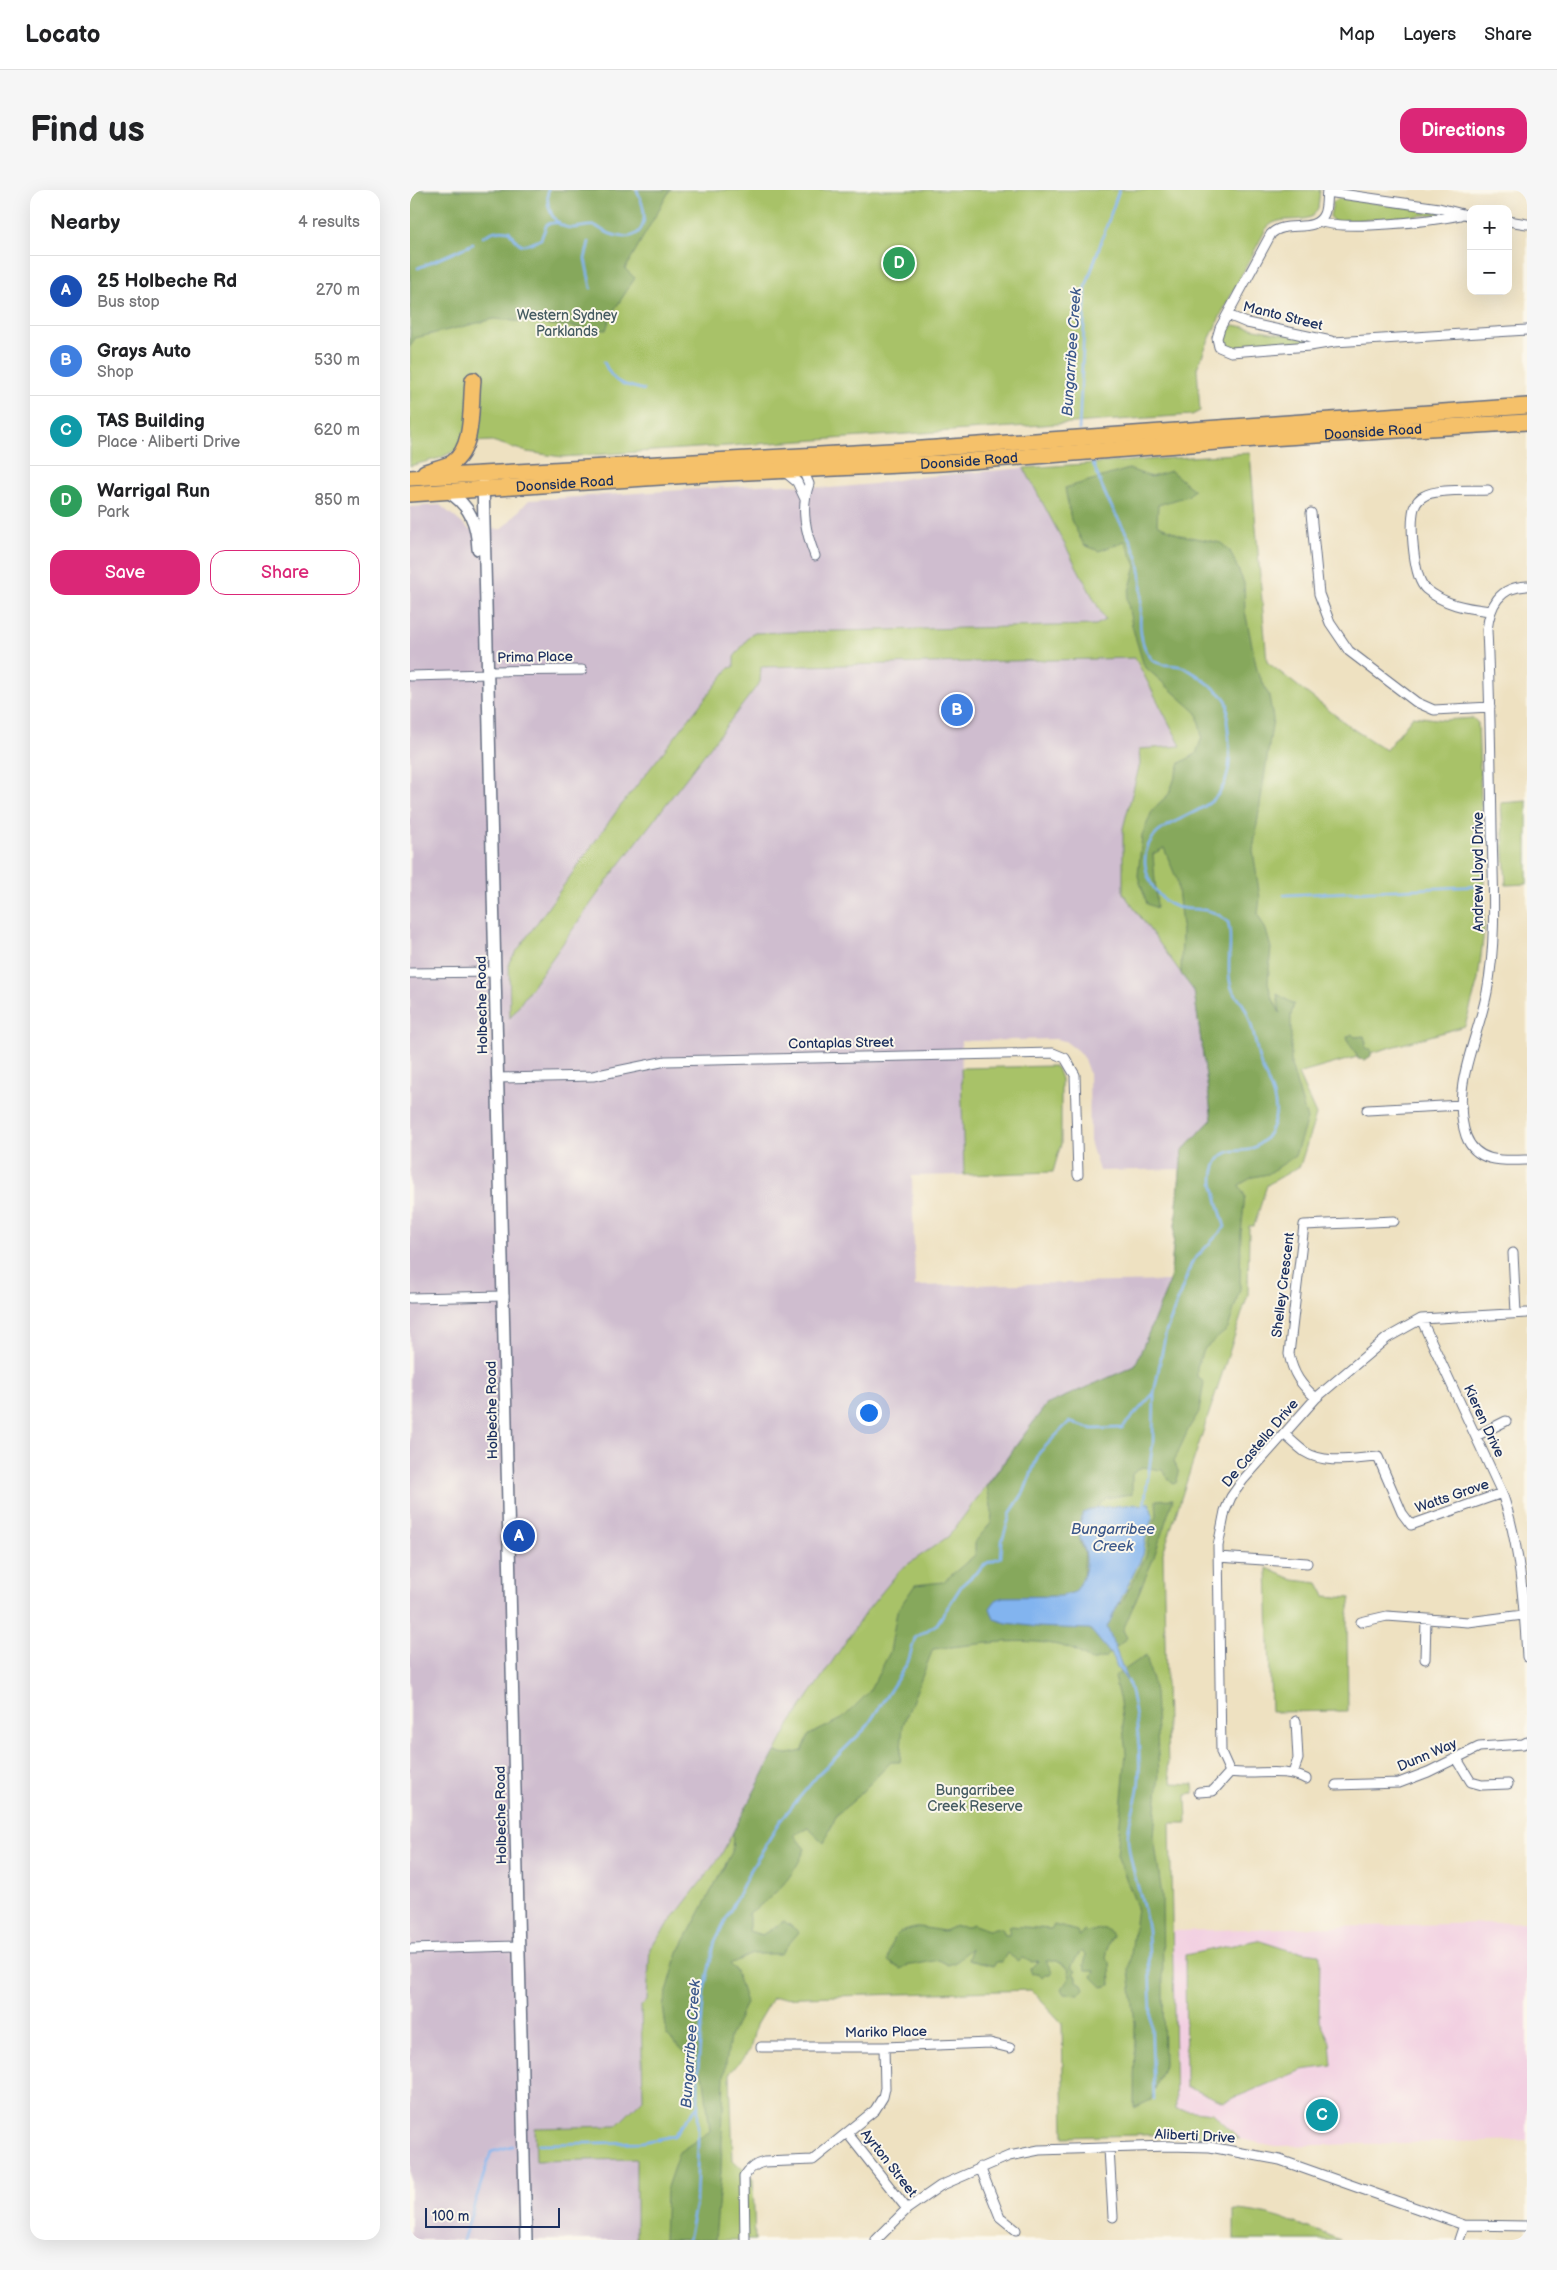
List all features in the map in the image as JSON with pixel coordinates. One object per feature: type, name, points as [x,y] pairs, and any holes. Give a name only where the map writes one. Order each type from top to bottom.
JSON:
[{"type":"main road","points":[[410,478],[448,465],[461,454],[466,442],[474,380]]},
{"type":"main road","name":"Doonside Road","points":[[410,494],[484,490],[1057,440],[1527,406]]},
{"type":"main road","name":"Doonside Road","points":[[410,478],[780,463],[802,469],[943,463],[1269,438],[1527,422]]},
{"type":"street","points":[[1319,221],[1324,212],[1327,191],[1439,208],[1467,215]]},
{"type":"street","points":[[1228,315],[1275,230],[1283,227],[1308,225],[1319,221],[1337,226],[1440,219],[1467,215]]},
{"type":"street","points":[[1512,222],[1527,224]]},
{"type":"street","name":"Manto Street","points":[[1334,342],[1247,323],[1228,315],[1220,328],[1217,338],[1217,343],[1223,350],[1231,352],[1290,348],[1334,342],[1527,330]]},
{"type":"street","points":[[780,463],[793,477],[805,499]]},
{"type":"street","points":[[814,556],[805,525],[805,499],[809,485],[815,477],[838,467]]},
{"type":"street","points":[[802,469],[809,485]]},
{"type":"street","name":"Holbeche Road","points":[[482,474],[489,672],[526,2240]]},
{"type":"street","points":[[1488,490],[1431,493],[1420,499],[1415,506],[1413,516],[1415,565],[1418,578],[1425,588],[1447,603],[1459,608],[1490,611],[1500,595],[1514,586],[1527,586]]},
{"type":"street","name":"Holbeche Road","points":[[448,492],[464,503],[476,527],[479,559],[486,580]]},
{"type":"street","points":[[1311,513],[1318,594],[1330,623],[1349,651],[1416,702],[1434,710],[1490,707]]},
{"type":"street","name":"Andrew Lloyd Drive","points":[[1490,611],[1487,630],[1494,916],[1487,991],[1462,1083],[1462,1105],[1466,1136],[1476,1151],[1484,1157],[1496,1161],[1527,1160]]},
{"type":"street","name":"Prima Place","points":[[410,676],[582,670]]},
{"type":"street","points":[[410,973],[496,972]]},
{"type":"street","name":"Contaplas Street","points":[[498,1078],[600,1075],[666,1061],[1053,1053],[1065,1058],[1075,1075],[1078,1175]]},
{"type":"street","points":[[1367,1110],[1462,1105]]},
{"type":"street","name":"Shelley Crescent","points":[[1316,1398],[1302,1385],[1292,1371],[1289,1354],[1304,1225],[1394,1222]]},
{"type":"street","points":[[1513,1253],[1516,1313]]},
{"type":"street","points":[[410,1298],[504,1296]]},
{"type":"street","name":"De Castella Drive","points":[[1230,1772],[1222,1752],[1218,1557],[1220,1527],[1231,1497],[1243,1480],[1316,1398],[1388,1338],[1421,1319],[1527,1313]]},
{"type":"street","name":"Kieren Drive","points":[[1421,1319],[1502,1493],[1515,1534],[1527,1657]]},
{"type":"street","points":[[1476,1436],[1506,1421]]},
{"type":"street","name":"Watts Grove","points":[[1284,1434],[1306,1453],[1316,1457],[1333,1460],[1378,1457],[1402,1513],[1411,1525],[1502,1493]]},
{"type":"street","points":[[1218,1557],[1307,1563]]},
{"type":"street","points":[[1362,1622],[1387,1616],[1468,1622],[1523,1615]]},
{"type":"street","points":[[1425,1659],[1426,1619]]},
{"type":"street","points":[[1293,1772],[1298,1759],[1296,1721]]},
{"type":"street","name":"Dunn Way","points":[[1336,1785],[1409,1781],[1479,1747],[1523,1744],[1527,1742]]},
{"type":"street","points":[[1457,1759],[1471,1782],[1482,1785],[1508,1784]]},
{"type":"street","points":[[1199,1792],[1213,1791],[1230,1772],[1247,1774],[1293,1772],[1306,1780]]},
{"type":"street","points":[[410,1948],[519,1946]]},
{"type":"street","name":"Mariko Place","points":[[761,2047],[884,2047],[990,2043],[1010,2048]]},
{"type":"street","points":[[745,2240],[744,2177],[747,2172],[757,2164],[764,2162],[813,2160],[848,2134],[875,2110],[883,2097],[884,2047]]},
{"type":"street","name":"Ayrton Street","points":[[848,2134],[908,2209]]},
{"type":"street","points":[[1109,2148],[1112,2217]]},
{"type":"street","name":"Aliberti Drive","points":[[876,2240],[908,2209],[940,2186],[980,2167],[1009,2156],[1039,2150],[1109,2148],[1210,2148],[1280,2160],[1464,2225],[1527,2226]]},
{"type":"street","points":[[980,2167],[1000,2217],[1016,2230]]},
{"type":"street","points":[[1459,2240],[1464,2225]]},
{"type":"shaded area","points":[[1024,468],[1105,620],[1096,625],[729,668],[616,812],[509,962],[510,1017],[761,667],[1134,658],[1181,746],[1139,750],[1140,764],[1123,828],[1123,893],[1194,991],[1212,1119],[1182,1151],[1181,1169],[1099,1171],[1090,1141],[1089,1073],[1084,1059],[1078,1051],[1065,1041],[1055,1039],[961,1041],[964,1175],[912,1176],[915,1286],[1170,1281],[1135,1367],[1046,1406],[949,1536],[901,1569],[865,1613],[790,1724],[720,1857],[650,1948],[647,2000],[641,2007],[643,2099],[616,2126],[535,2129],[536,2161],[637,2159],[636,2240],[410,2240],[410,507],[440,505],[470,530],[502,529],[529,500],[774,484],[830,488],[874,484],[908,478]]},
{"type":"shaded area","points":[[1527,1922],[1527,2140],[1276,2146],[1240,2139],[1213,2113],[1176,2109],[1172,1931]]},
{"type":"green space","name":"Western Sydney Parklands","points":[[410,190],[1320,190],[1318,208],[1313,216],[1282,220],[1271,224],[1266,229],[1204,350],[1197,368],[1200,411],[1192,415],[562,457],[527,452],[492,441],[472,442],[440,458],[410,466]]},
{"type":"green space","points":[[410,190],[670,190],[625,269],[635,278],[611,315],[606,330],[494,319],[415,338],[410,347]]},
{"type":"green space","points":[[1339,198],[1440,212],[1440,214],[1337,222],[1332,220],[1330,216],[1333,202]]},
{"type":"green space","points":[[1234,325],[1309,339],[1311,342],[1230,347],[1224,343],[1222,336],[1225,328]]},
{"type":"green space","name":"Bungarribee Creek Reserve","points":[[1250,453],[1267,662],[1353,729],[1386,750],[1413,716],[1444,720],[1473,718],[1478,723],[1484,878],[1484,931],[1478,980],[1465,1026],[1298,1074],[1316,1115],[1300,1166],[1267,1185],[1254,1226],[1249,1226],[1248,1295],[1163,1553],[1168,1768],[1172,1783],[1193,1784],[1194,1794],[1186,1795],[1187,1823],[1170,1823],[1176,2109],[1213,2113],[1240,2139],[1177,2134],[1064,2137],[1062,2023],[1031,1990],[772,1998],[756,2025],[750,2050],[730,2073],[733,2160],[753,2179],[755,2240],[636,2240],[636,2159],[536,2161],[535,2128],[616,2126],[643,2099],[641,2006],[647,2000],[650,1948],[720,1857],[790,1724],[865,1613],[901,1569],[949,1536],[1046,1405],[1135,1366],[1170,1281],[1182,1151],[1212,1119],[1194,991],[1123,893],[1123,828],[1140,764],[1139,749],[1181,746],[1135,658],[761,667],[760,682],[607,881],[510,1018],[509,962],[616,812],[729,668],[734,667],[734,657],[752,633],[1096,625],[1105,620],[1024,468]]},
{"type":"green space","points":[[1129,469],[1151,477],[1171,471],[1194,490],[1188,496],[1158,505],[1157,524],[1180,535],[1221,543],[1230,551],[1244,583],[1245,611],[1257,670],[1269,696],[1273,719],[1253,851],[1260,898],[1258,915],[1266,930],[1271,948],[1268,982],[1271,995],[1280,1013],[1277,994],[1294,1004],[1291,1015],[1291,1065],[1307,1119],[1295,1156],[1268,1174],[1253,1177],[1239,1185],[1245,1196],[1241,1233],[1240,1289],[1228,1329],[1203,1350],[1197,1367],[1197,1377],[1204,1382],[1199,1412],[1189,1428],[1174,1461],[1179,1473],[1176,1483],[1173,1484],[1162,1470],[1142,1467],[1132,1474],[1132,1494],[1106,1498],[1096,1508],[1083,1514],[1080,1542],[1085,1552],[1083,1581],[1100,1599],[1121,1604],[1146,1556],[1151,1528],[1157,1516],[1156,1500],[1173,1499],[1154,1557],[1123,1630],[1127,1638],[1106,1657],[1091,1661],[1076,1651],[1058,1645],[1038,1642],[993,1643],[933,1649],[903,1725],[900,1762],[891,1762],[852,1802],[837,1814],[824,1843],[808,1828],[794,1835],[805,1849],[795,1869],[775,1893],[749,1913],[749,1931],[762,1935],[784,1921],[799,1932],[780,1954],[752,1954],[730,1964],[736,1971],[746,2003],[730,2037],[724,2077],[721,2172],[715,2240],[664,2240],[666,2190],[679,2152],[710,2131],[704,2079],[688,2055],[667,2035],[663,2006],[678,1953],[732,1852],[733,1832],[775,1752],[788,1754],[802,1751],[809,1735],[842,1719],[869,1692],[890,1652],[897,1611],[915,1585],[943,1582],[975,1555],[975,1542],[991,1523],[992,1512],[987,1486],[1046,1405],[1135,1366],[1170,1281],[1182,1151],[1212,1119],[1194,991],[1181,974],[1182,926],[1177,880],[1164,848],[1153,854],[1157,908],[1147,904],[1138,876],[1142,835],[1153,809],[1169,794],[1180,763],[1196,754],[1202,737],[1197,713],[1144,666],[1132,626],[1127,598],[1136,566],[1125,541],[1099,551],[1084,545],[1071,520],[1065,488]]},
{"type":"green space","points":[[1527,801],[1527,884],[1506,885],[1501,803]]},
{"type":"green space","points":[[1352,1034],[1355,1037],[1364,1036],[1365,1048],[1371,1049],[1371,1056],[1365,1060],[1358,1059],[1349,1043],[1347,1037]]},
{"type":"green space","points":[[1053,1066],[1057,1068],[1061,1079],[1061,1144],[1053,1172],[964,1175],[961,1068]]},
{"type":"green space","points":[[1267,1568],[1294,1580],[1318,1583],[1325,1596],[1351,1598],[1347,1619],[1348,1711],[1271,1712]]},
{"type":"green space","points":[[1146,1655],[1155,1692],[1159,1773],[1154,1837],[1162,1896],[1164,2065],[1151,2100],[1134,2108],[1135,2023],[1129,1970],[1137,1907],[1117,1855],[1126,1753],[1120,1702],[1114,1677]]},
{"type":"green space","points":[[972,1924],[988,1930],[1002,1928],[1005,1935],[1009,1935],[1010,1926],[1051,1929],[1054,1925],[1077,1931],[1079,1936],[1083,1931],[1106,1929],[1113,1935],[1106,1958],[1110,1962],[1111,1985],[1102,1987],[1092,1977],[1095,1970],[1086,1970],[1084,1965],[1086,1956],[1082,1951],[1071,1967],[1076,1970],[1073,1974],[1084,1989],[1078,1995],[1065,1994],[1062,1989],[1070,1976],[1069,1969],[1057,1961],[1046,1961],[1052,1972],[1050,1975],[1045,1975],[1042,1978],[1039,1973],[1032,1974],[1030,1969],[1038,1961],[1032,1962],[1022,1958],[1018,1961],[1007,1953],[1002,1962],[996,1962],[994,1966],[968,1960],[971,1949],[957,1962],[948,1965],[939,1960],[906,1966],[901,1969],[888,1961],[893,1939],[900,1932],[919,1927],[944,1931],[955,1926],[968,1927]]},
{"type":"green space","points":[[1257,1940],[1288,1950],[1320,1954],[1319,2019],[1330,2042],[1332,2066],[1302,2070],[1224,2102],[1186,2087],[1185,1955]]},
{"type":"green space","points":[[1234,2210],[1261,2213],[1302,2225],[1341,2240],[1234,2240]]},
{"type":"water","name":"Bungarribee Creek","points":[[1149,1502],[1153,1516],[1146,1537],[1143,1555],[1107,1627],[1128,1682],[1117,1668],[1114,1658],[1090,1629],[1038,1627],[1007,1623],[994,1619],[990,1608],[996,1600],[1003,1597],[1062,1596],[1075,1592],[1086,1568],[1085,1551],[1079,1532],[1083,1513],[1096,1508],[1135,1504],[1141,1506]]},
{"type":"waterway","points":[[548,190],[549,208],[559,224],[571,228],[596,226],[610,234],[625,237],[632,236],[642,226],[644,210],[637,190]]},
{"type":"waterway","name":"Bungarribee Creek","points":[[1079,430],[1086,286],[1119,190]]},
{"type":"waterway","points":[[483,237],[495,231],[509,231],[516,241],[526,245],[541,239],[547,224],[559,222]]},
{"type":"waterway","points":[[589,242],[585,259],[591,288]]},
{"type":"waterway","points":[[418,268],[473,244]]},
{"type":"waterway","points":[[604,362],[612,376],[620,383],[644,390]]},
{"type":"waterway","name":"Bungarribee Creek","points":[[688,2240],[696,2202],[698,2070],[704,1991],[715,1941],[749,1873],[780,1821],[818,1775],[866,1728],[908,1662],[915,1638],[937,1624],[962,1585],[987,1563],[1001,1557],[1002,1541],[1011,1512],[1024,1492],[1039,1453],[1069,1422],[1092,1429],[1122,1428],[1154,1393],[1166,1332],[1192,1262],[1225,1227],[1213,1182],[1215,1166],[1224,1154],[1232,1151],[1249,1150],[1264,1140],[1270,1132],[1275,1117],[1276,1110],[1273,1095],[1259,1059],[1250,1020],[1245,1008],[1233,992],[1229,978],[1230,930],[1228,922],[1211,911],[1186,909],[1163,899],[1153,887],[1148,877],[1145,862],[1147,849],[1152,839],[1160,831],[1203,807],[1220,792],[1228,773],[1230,752],[1227,702],[1214,688],[1183,667],[1154,661],[1145,648],[1140,627],[1141,581],[1138,560],[1131,541],[1107,498],[1093,463]]},
{"type":"waterway","points":[[1284,895],[1482,886]]},
{"type":"waterway","points":[[1144,1506],[1153,1442],[1154,1393]]},
{"type":"waterway","points":[[1128,1680],[1134,1707],[1139,1753],[1139,1782],[1128,1840],[1131,1863],[1148,1930],[1154,2099]]},
{"type":"waterway","points":[[538,2144],[642,2142],[674,2136],[698,2105]]},
{"type":"waterway","points":[[463,2240],[491,2152],[512,2146]]},
{"type":"place","name":"Warrigal Run","points":[[899,263]]},
{"type":"place","name":"Grays Auto","points":[[957,710]]},
{"type":"place","name":"25 Holbeche Rd","points":[[519,1536]]},
{"type":"place","name":"TAS Building","points":[[1322,2115]]}]
